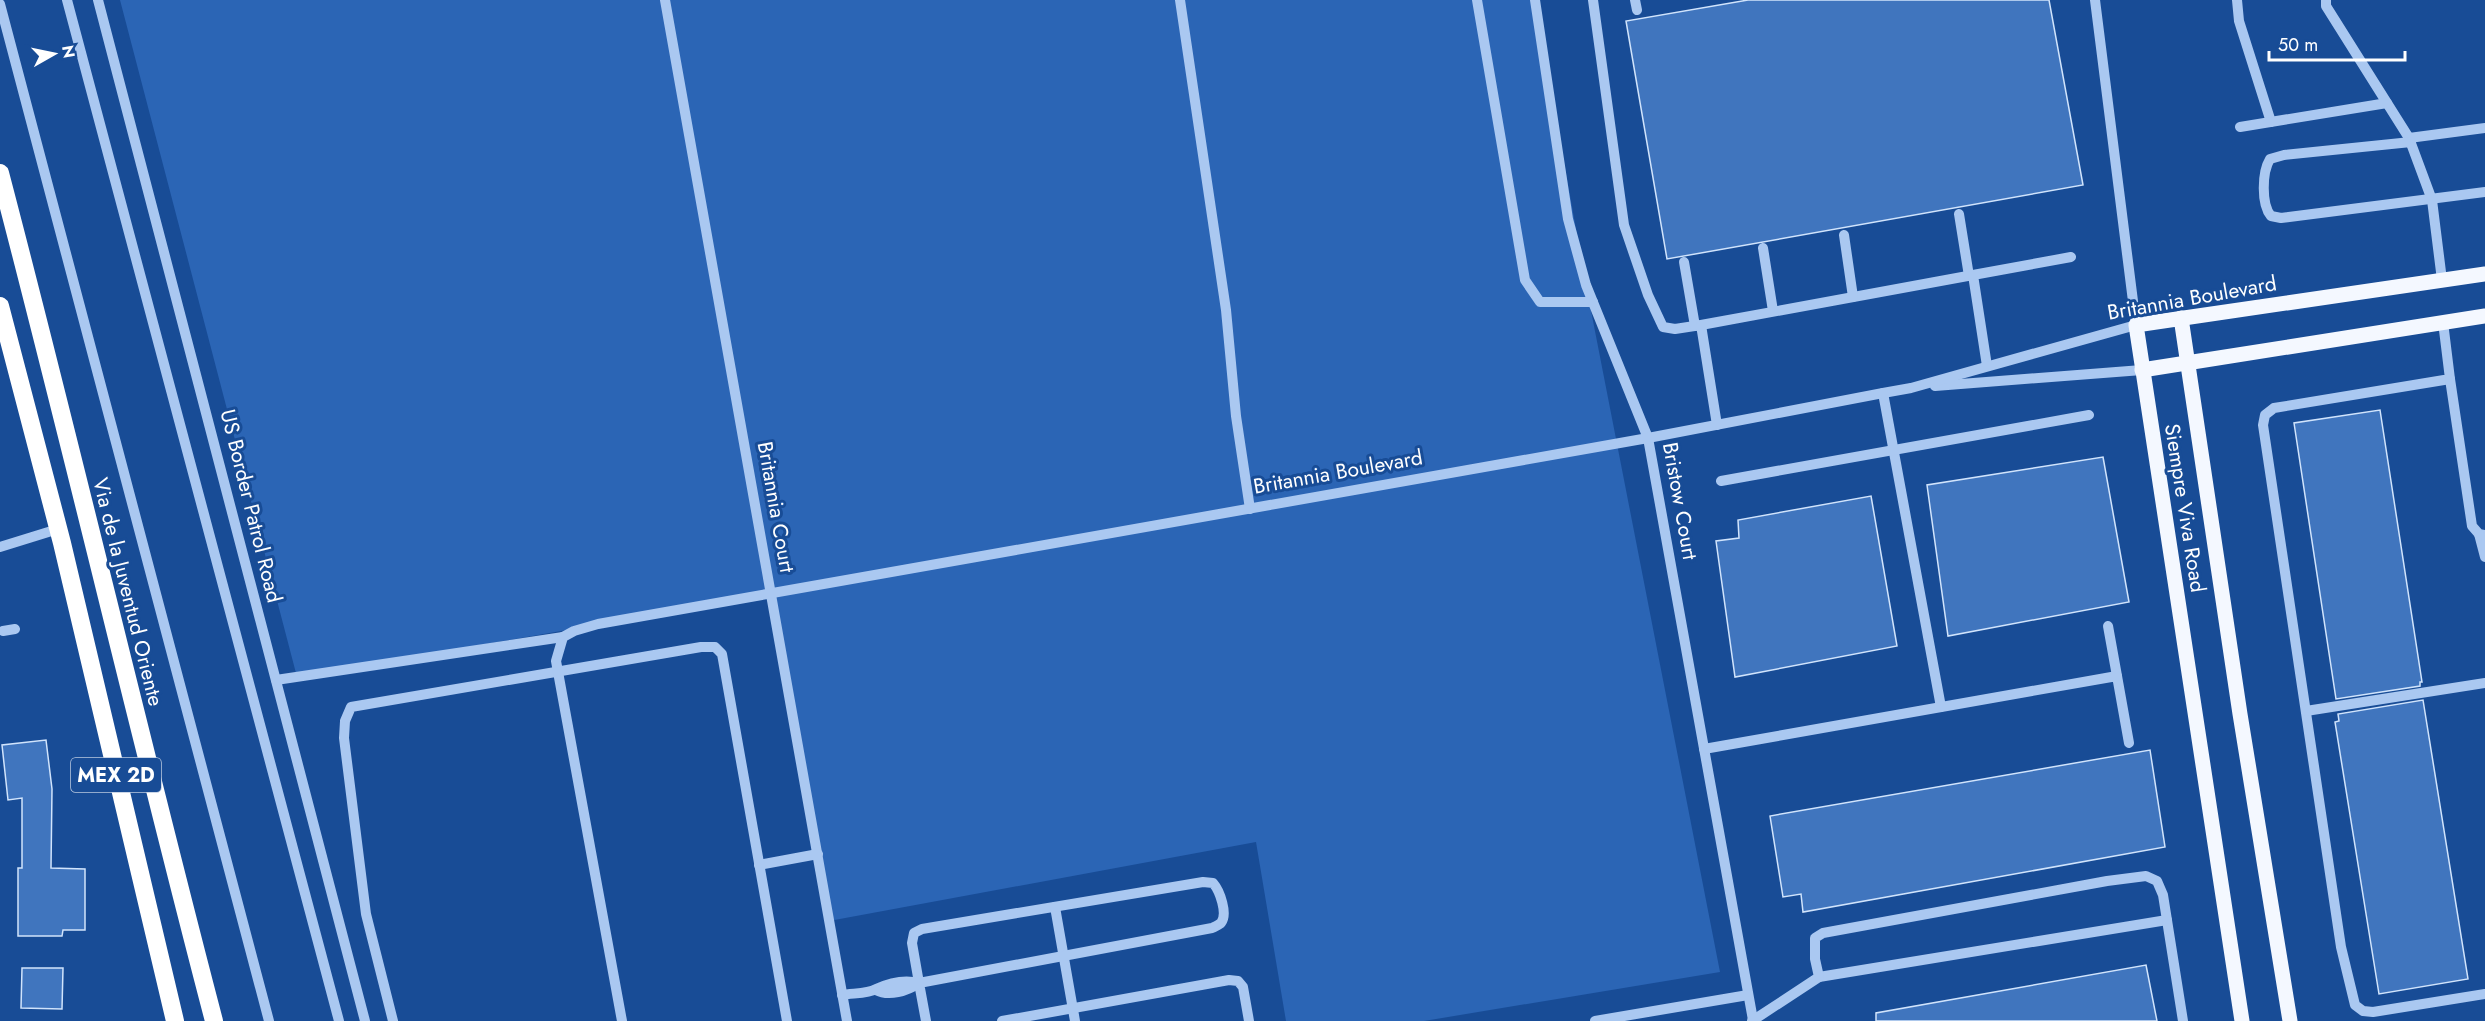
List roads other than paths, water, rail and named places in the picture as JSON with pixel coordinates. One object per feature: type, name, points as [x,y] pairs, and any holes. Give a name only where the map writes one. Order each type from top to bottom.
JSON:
[{"type":"highway","name":"Via de la Juventud Oriente","points":[[0,173],[214,1021]]},
{"type":"highway","name":"MEX 2D","points":[[0,306],[58,529],[175,1021]]},
{"type":"highway","points":[[58,529],[86,519]]},
{"type":"main road","name":"Britannia Boulevard","points":[[2136,325],[2485,274]]},
{"type":"main road","name":"Britannia Boulevard","points":[[2142,370],[2485,316]]},
{"type":"main road","name":"Siempre Viva Road","points":[[2181,318],[2240,714],[2290,1021]]},
{"type":"main road","name":"Siempre Viva Road","points":[[2136,325],[2242,1021]]},
{"type":"street","points":[[67,0],[339,1021]]},
{"type":"street","name":"US Border Patrol Road","points":[[98,0],[365,1021]]},
{"type":"street","name":"Britannia Court","points":[[665,0],[847,1021]]},
{"type":"street","points":[[1180,0],[1226,310],[1236,416],[1250,509]]},
{"type":"street","points":[[1477,0],[1525,280],[1540,302],[1593,302]]},
{"type":"street","name":"Bristow Court","points":[[1535,0],[1568,219],[1586,285],[1648,438],[1753,1021]]},
{"type":"street","points":[[1593,0],[1624,225],[1648,296],[1663,327],[1675,329],[2071,257]]},
{"type":"street","name":"Siempre Viva Road","points":[[2095,0],[2136,325]]},
{"type":"street","points":[[2237,0],[2240,21],[2271,122]]},
{"type":"street","points":[[2326,0],[2326,6],[2410,140],[2432,200],[2442,280]]},
{"type":"street","points":[[0,4],[269,1021]]},
{"type":"street","points":[[2240,127],[2387,103]]},
{"type":"street","points":[[2485,128],[2410,140],[2284,155],[2271,159],[2263,175],[2267,212],[2271,216],[2281,218],[2485,192]]},
{"type":"street","points":[[1959,214],[1987,366]]},
{"type":"street","points":[[1844,235],[1853,297]]},
{"type":"street","points":[[1763,248],[1773,311]]},
{"type":"street","points":[[1684,262],[1717,424]]},
{"type":"street","points":[[2442,322],[2472,526],[2482,535],[2485,557]]},
{"type":"street","name":"Britannia Boulevard","points":[[1911,388],[2136,325]]},
{"type":"street","name":"Britannia Boulevard","points":[[276,680],[563,636],[598,624],[1648,438],[1911,388],[2142,370]]},
{"type":"street","points":[[2450,379],[2274,408],[2265,415],[2263,425],[2341,947],[2355,1005],[2363,1011],[2373,1012],[2485,994]]},
{"type":"street","points":[[1882,393],[1941,707]]},
{"type":"street","points":[[1721,480],[2089,415]]},
{"type":"street","points":[[0,547],[58,529]]},
{"type":"street","points":[[2108,626],[2129,743]]},
{"type":"street","points":[[3,631],[15,629]]},
{"type":"street","points":[[563,636],[556,661],[622,1021]]},
{"type":"street","points":[[393,1021],[366,914],[344,738],[345,721],[351,707],[701,647],[715,647],[722,654],[787,1021]]},
{"type":"street","points":[[1704,749],[2117,676]]},
{"type":"street","points":[[2306,711],[2485,683]]},
{"type":"street","points":[[759,865],[818,854]]},
{"type":"street","points":[[1819,978],[1815,959],[1815,938],[1823,933],[2107,881],[2146,876],[2157,881],[2163,895],[2183,1021]]},
{"type":"street","points":[[842,995],[876,990],[883,994],[910,990],[919,983],[1212,928],[1221,923],[1224,916],[1218,889],[1213,884],[1203,882],[922,929],[914,933],[912,943],[919,983],[926,1021]]},
{"type":"street","points":[[1055,907],[1076,1021]]},
{"type":"street","points":[[1753,1021],[1819,978],[2167,920]]},
{"type":"street","points":[[1002,1021],[1229,980],[1238,981],[1243,987],[1249,1021]]},
{"type":"street","points":[[1594,1021],[1644,1017],[1748,995]]}]
